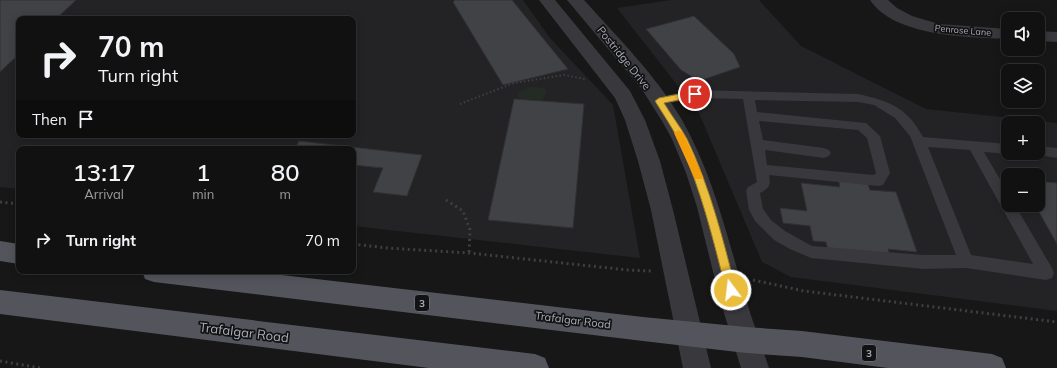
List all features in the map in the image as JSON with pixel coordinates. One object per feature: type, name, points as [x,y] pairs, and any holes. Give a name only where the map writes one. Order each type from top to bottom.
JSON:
[{"type":"main road","points":[[0,251],[16,254]]},
{"type":"main road","name":"Trafalgar Road","points":[[180,274],[746,340],[802,344],[992,368]]},
{"type":"main road","name":"Trafalgar Road","points":[[0,302],[535,368]]},
{"type":"street","points":[[547,0],[623,96],[636,120],[662,210],[696,364]]},
{"type":"street","name":"Postridge Drive","points":[[575,0],[633,66],[659,101],[682,139],[700,180],[715,226],[727,278],[754,368]]},
{"type":"street","name":"Penrose Lane","points":[[878,0],[888,10],[908,21],[940,29],[1001,33]]},
{"type":"street","points":[[1045,36],[1057,37]]},
{"type":"lane","points":[[659,101],[695,94],[858,98],[883,104],[910,126],[919,141],[966,261]]},
{"type":"lane","points":[[748,95],[764,184],[753,191],[756,209],[765,224],[794,245],[811,252],[924,262],[966,261],[1046,273],[974,146]]},
{"type":"lane","points":[[752,116],[861,126],[873,136],[883,173],[878,181],[761,169]]},
{"type":"lane","points":[[919,141],[1001,148]]},
{"type":"lane","points":[[757,144],[824,153]]},
{"type":"lane","points":[[1045,152],[1057,153]]},
{"type":"path","points":[[460,104],[514,83],[564,75],[586,80]]},
{"type":"path","points":[[446,200],[463,211],[470,230],[468,253]]},
{"type":"path","points":[[0,202],[16,204]]},
{"type":"path","points":[[356,244],[386,248],[468,253],[628,270],[652,271]]},
{"type":"path","points":[[753,280],[804,291],[1057,322]]},
{"type":"path","points":[[0,361],[40,368]]},
{"type":"shaded area","points":[[0,0],[523,0],[550,38],[613,105],[640,258],[356,226],[356,146],[16,146],[16,189],[0,187]]},
{"type":"shaded area","points":[[671,0],[759,0],[801,46],[926,109],[1001,117],[1001,160],[1045,160],[1045,122],[1057,123],[1057,311],[791,277],[762,262],[699,113],[617,8]]},
{"type":"shaded area","points":[[529,87],[544,88],[547,90],[543,99],[521,99],[518,96],[519,92]]},
{"type":"building","points":[[0,0],[76,0],[59,16],[16,16],[16,57],[0,72]]},
{"type":"building","points":[[455,0],[512,0],[568,69],[503,85],[453,2]]},
{"type":"building","points":[[694,16],[734,54],[740,67],[699,81],[681,70],[646,29]]},
{"type":"building","points":[[514,99],[584,104],[573,228],[488,220]]},
{"type":"building","points":[[299,141],[343,146],[296,146]]},
{"type":"building","points":[[356,147],[422,155],[407,196],[373,192],[383,168],[356,165]]},
{"type":"building","points":[[838,177],[866,180],[870,190],[896,192],[917,252],[888,249],[893,265],[830,258],[826,242],[813,241],[810,226],[783,223],[780,208],[807,211],[801,183],[840,187]]},
{"type":"building","points":[[1045,182],[1057,183],[1057,244],[1039,212],[1045,212]]},
{"type":"slow traffic","points":[[679,133],[698,177]]},
{"type":"route","points":[[695,94],[659,101],[682,139],[700,180],[715,226],[731,290]]}]
